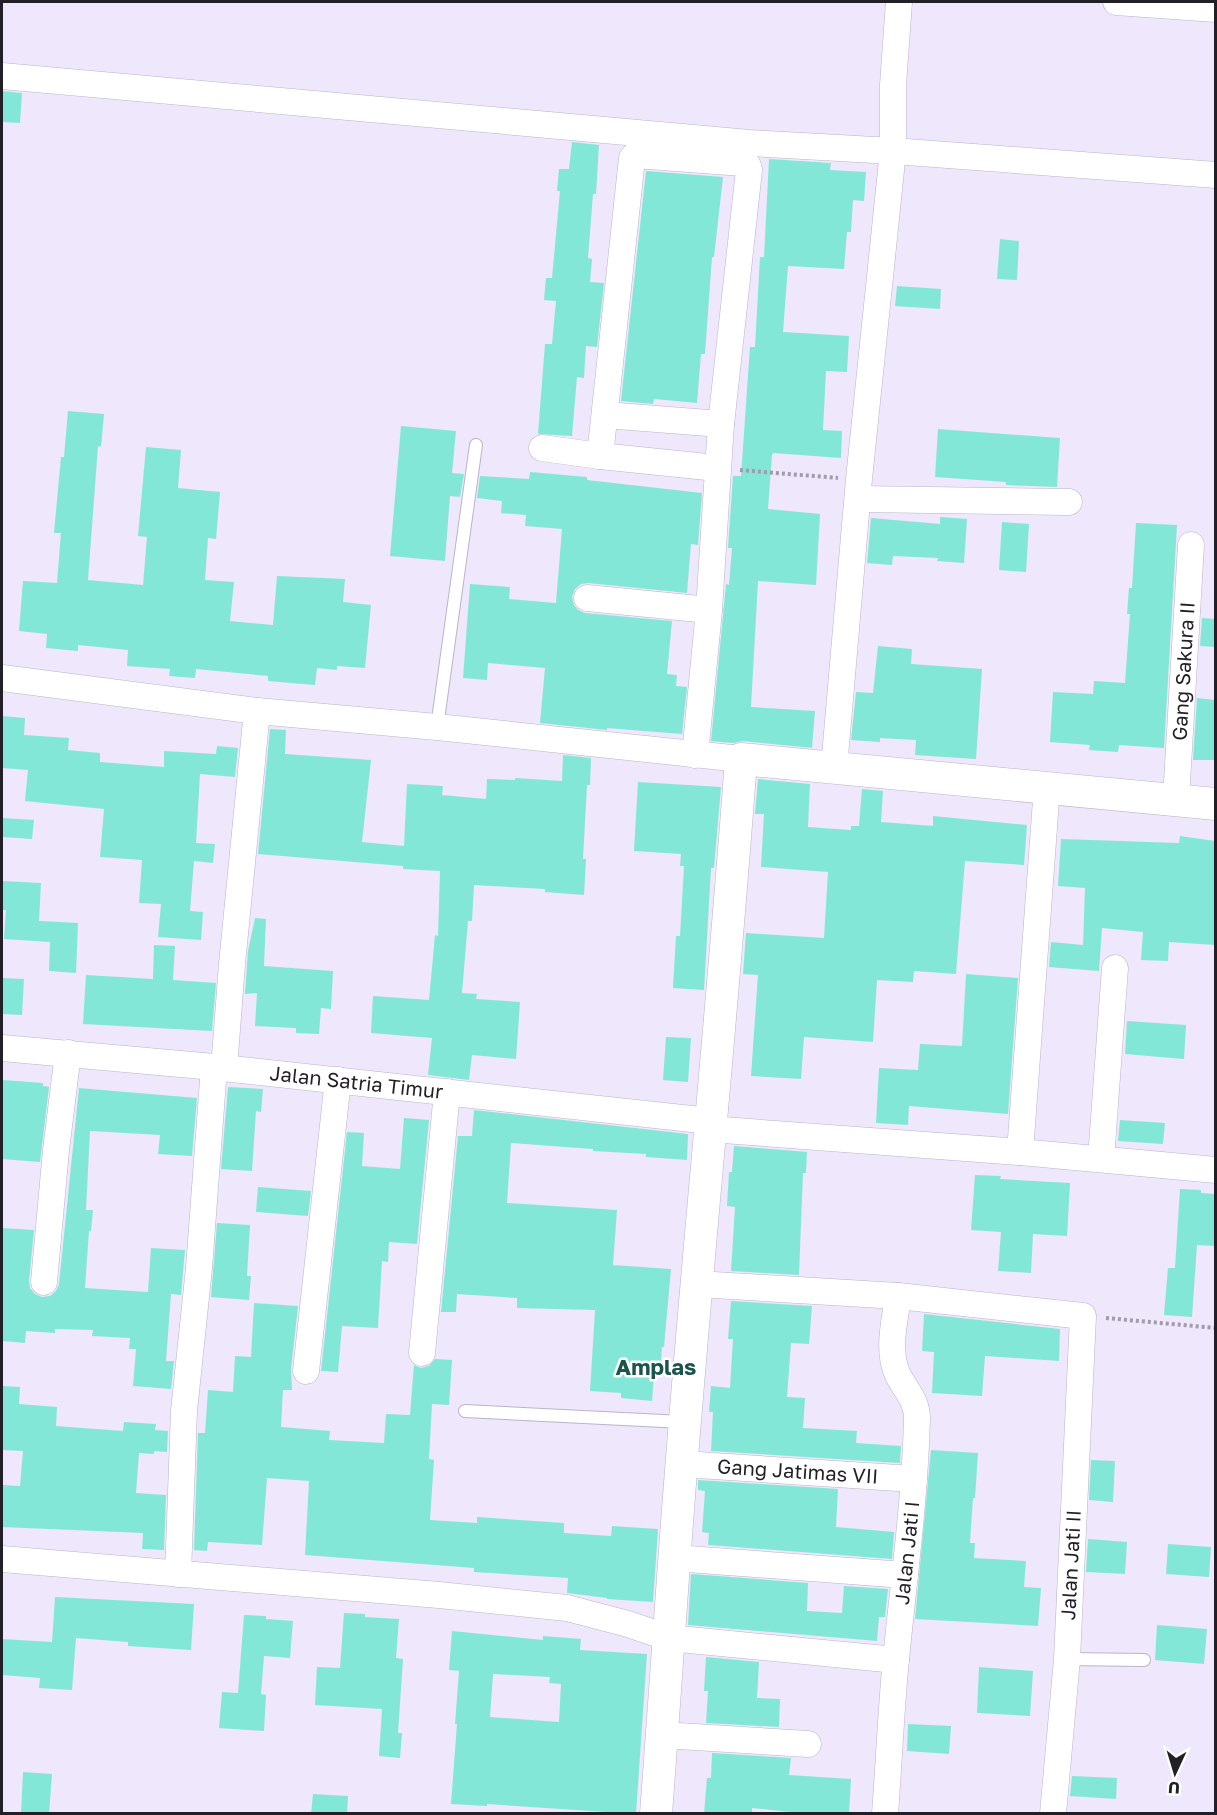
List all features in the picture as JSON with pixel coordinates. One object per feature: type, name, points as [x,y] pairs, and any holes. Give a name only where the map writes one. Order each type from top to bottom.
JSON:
[{"type":"street","points":[[834,768],[893,151],[893,85],[899,2]]},
{"type":"street","points":[[1116,2],[1215,9]]},
{"type":"street","points":[[2,76],[749,143],[893,151],[1215,175]]},
{"type":"street","points":[[600,456],[630,163],[635,155],[646,155],[748,165],[717,468],[709,610],[695,754]]},
{"type":"street","points":[[605,415],[721,424]]},
{"type":"street","points":[[542,448],[717,468]]},
{"type":"street","points":[[859,489],[1069,502]]},
{"type":"street","name":"Gang Sakura II","points":[[1176,799],[1191,545]]},
{"type":"street","points":[[587,598],[709,610]]},
{"type":"street","points":[[2,678],[257,711],[1215,804]]},
{"type":"street","points":[[178,1574],[184,1411],[219,1068],[234,953],[257,711]]},
{"type":"street","points":[[656,1814],[684,1422],[741,759]]},
{"type":"street","points":[[1020,1152],[1047,787]]},
{"type":"street","points":[[1101,1159],[1115,968]]},
{"type":"street","name":"Jalan Satria Timur","points":[[2,1048],[338,1080],[710,1125],[1215,1170]]},
{"type":"street","points":[[44,1282],[56,1150],[68,1053]]},
{"type":"street","points":[[306,1371],[338,1080]]},
{"type":"street","points":[[422,1353],[447,1092]]},
{"type":"street","points":[[697,1284],[898,1296],[1083,1316]]},
{"type":"street","name":"Jalan Jati I","points":[[885,1814],[896,1660],[914,1479],[917,1414],[913,1398],[897,1374],[892,1348],[898,1296]]},
{"type":"street","name":"Jalan Jati II","points":[[1053,1814],[1067,1659],[1083,1316]]},
{"type":"street","name":"Gang Jatimas VII","points":[[682,1464],[914,1479]]},
{"type":"street","points":[[674,1558],[905,1575]]},
{"type":"street","points":[[2,1559],[438,1594],[567,1608],[628,1624],[669,1638],[896,1660]]},
{"type":"street","points":[[662,1735],[808,1744]]},
{"type":"lane","points":[[437,727],[476,445]]},
{"type":"lane","points":[[465,1411],[684,1422]]},
{"type":"lane","points":[[1067,1659],[1144,1660]]},
{"type":"path","points":[[717,468],[859,489]]},
{"type":"path","points":[[1083,1316],[1215,1328]]},
{"type":"building","points":[[2,91],[22,93],[20,123],[2,122]]},
{"type":"building","points":[[572,142],[599,145],[588,258],[592,259],[590,282],[604,283],[597,347],[586,346],[584,378],[577,377],[572,436],[538,434],[545,344],[552,344],[556,301],[544,300],[546,278],[552,278],[560,191],[557,191],[559,169],[569,169]]},
{"type":"building","points":[[769,159],[831,163],[830,170],[866,172],[864,201],[853,200],[851,232],[847,232],[844,269],[788,266],[783,332],[849,336],[847,372],[826,371],[823,430],[842,431],[841,458],[773,453],[772,455],[768,509],[820,514],[816,585],[758,581],[751,707],[815,711],[812,748],[743,741],[733,743],[711,741],[726,584],[729,585],[732,548],[728,548],[733,476],[741,476],[750,347],[755,347],[760,257],[764,257]]},
{"type":"building","points":[[646,171],[723,177],[714,257],[712,257],[705,354],[701,354],[697,403],[654,399],[653,404],[621,401]]},
{"type":"building","points":[[1000,239],[1019,241],[1017,280],[997,279]]},
{"type":"building","points":[[897,286],[941,289],[940,309],[895,306]]},
{"type":"building","points":[[68,411],[104,414],[101,447],[98,446],[88,580],[143,585],[147,537],[138,536],[146,447],[181,450],[178,488],[220,492],[216,539],[208,538],[205,580],[234,582],[230,621],[273,625],[277,576],[345,579],[343,602],[371,605],[365,668],[337,666],[337,670],[317,668],[315,685],[268,681],[268,676],[196,669],[195,678],[169,676],[170,669],[127,666],[128,650],[78,645],[78,651],[46,648],[47,634],[19,631],[23,581],[57,583],[61,533],[54,533]]},
{"type":"building","points":[[401,426],[456,431],[452,473],[464,474],[460,497],[450,496],[445,561],[390,556]]},
{"type":"building","points":[[938,429],[1060,438],[1057,487],[1006,485],[1006,482],[935,477]]},
{"type":"building","points":[[530,472],[587,477],[587,480],[702,493],[698,545],[691,544],[687,593],[588,583],[581,584],[575,589],[572,597],[578,610],[585,613],[672,621],[667,674],[677,675],[676,686],[687,687],[682,734],[607,728],[607,730],[540,723],[545,668],[488,663],[487,680],[463,678],[470,584],[510,587],[509,599],[556,603],[562,529],[525,526],[526,515],[501,513],[502,501],[477,498],[480,476],[529,479]]},
{"type":"building","points":[[940,517],[967,519],[964,563],[937,561],[938,558],[893,556],[892,565],[867,563],[871,518],[940,524]]},
{"type":"building","points":[[1002,522],[1029,524],[1026,572],[999,570]]},
{"type":"building","points":[[1136,523],[1177,525],[1164,748],[1119,745],[1118,752],[1089,750],[1090,745],[1050,742],[1053,692],[1093,694],[1094,681],[1125,683],[1130,614],[1127,614],[1129,588],[1132,588]]},
{"type":"building","points":[[1202,618],[1215,619],[1215,647],[1200,646]]},
{"type":"building","points":[[878,646],[912,649],[911,664],[982,669],[976,759],[915,755],[916,740],[880,738],[880,742],[851,740],[856,692],[873,693]]},
{"type":"building","points":[[1197,698],[1215,700],[1215,760],[1193,760]]},
{"type":"building","points":[[2,716],[25,718],[24,735],[69,738],[68,750],[100,753],[100,762],[164,767],[164,751],[216,754],[217,746],[238,748],[235,777],[200,774],[196,843],[215,844],[213,863],[194,861],[190,911],[203,912],[201,940],[158,937],[161,904],[139,903],[142,860],[100,857],[104,809],[25,801],[28,770],[2,768]]},
{"type":"building","points":[[270,729],[286,730],[285,754],[371,760],[362,842],[404,846],[407,784],[443,786],[442,795],[486,799],[487,779],[562,781],[563,755],[591,758],[590,785],[587,785],[583,859],[586,859],[584,895],[545,892],[545,889],[474,885],[472,921],[468,921],[462,993],[477,994],[476,999],[520,1002],[516,1059],[472,1055],[469,1080],[428,1075],[432,1038],[371,1033],[373,996],[429,1000],[435,935],[438,936],[440,871],[258,854]]},
{"type":"building","points":[[758,779],[810,784],[808,827],[851,830],[851,826],[859,826],[862,789],[883,791],[881,822],[933,826],[933,816],[1027,825],[1024,865],[965,861],[956,974],[914,971],[913,982],[877,980],[873,1042],[804,1037],[801,1079],[751,1076],[758,975],[743,974],[746,933],[824,938],[828,872],[761,867],[764,814],[755,814]]},
{"type":"building","points":[[638,782],[721,787],[714,868],[711,868],[704,990],[673,988],[676,936],[680,936],[684,866],[680,866],[681,854],[634,851]]},
{"type":"building","points":[[2,818],[34,820],[32,839],[2,837]]},
{"type":"building","points":[[1180,836],[1215,841],[1215,945],[1169,942],[1168,961],[1141,960],[1143,932],[1102,928],[1099,971],[1049,967],[1051,942],[1083,945],[1085,888],[1058,886],[1061,839],[1179,843]]},
{"type":"building","points":[[2,881],[41,883],[39,921],[78,923],[76,973],[49,971],[50,942],[4,939],[6,910],[2,910]]},
{"type":"building","points":[[255,918],[266,919],[264,966],[333,971],[331,1009],[321,1008],[319,1034],[296,1033],[296,1028],[255,1026],[257,993],[245,994],[248,951]]},
{"type":"building","points":[[154,945],[175,946],[173,980],[216,983],[212,1031],[83,1024],[86,975],[153,979]]},
{"type":"building","points":[[966,974],[1018,978],[1008,1114],[909,1106],[908,1125],[876,1123],[879,1068],[918,1070],[920,1044],[962,1046]]},
{"type":"building","points":[[2,978],[24,979],[22,1015],[2,1014]]},
{"type":"building","points":[[1127,1021],[1186,1025],[1184,1059],[1125,1054]]},
{"type":"building","points":[[666,1037],[691,1038],[688,1082],[663,1080]]},
{"type":"building","points":[[3,1080],[43,1083],[43,1086],[49,1087],[40,1162],[2,1159]]},
{"type":"building","points":[[228,1087],[263,1089],[261,1112],[256,1111],[252,1171],[221,1169]]},
{"type":"building","points":[[79,1088],[197,1098],[192,1156],[158,1154],[160,1135],[90,1131],[86,1210],[93,1210],[91,1231],[89,1231],[85,1288],[148,1292],[151,1248],[185,1250],[181,1295],[171,1294],[166,1361],[174,1361],[171,1389],[133,1386],[136,1349],[129,1349],[130,1338],[92,1336],[93,1330],[55,1329],[55,1333],[26,1331],[25,1343],[2,1341],[2,1228],[34,1230],[29,1281],[30,1288],[35,1294],[42,1297],[50,1296],[59,1284]]},
{"type":"building","points":[[474,1110],[688,1134],[687,1160],[646,1157],[646,1154],[511,1143],[507,1203],[617,1210],[613,1265],[671,1269],[660,1375],[654,1375],[652,1401],[621,1398],[621,1393],[590,1391],[595,1310],[517,1308],[517,1298],[457,1294],[456,1312],[441,1312],[458,1136],[472,1136]]},
{"type":"building","points":[[404,1118],[429,1120],[417,1244],[389,1242],[388,1262],[382,1261],[378,1328],[342,1326],[338,1372],[321,1371],[347,1132],[364,1133],[362,1166],[400,1169]]},
{"type":"building","points":[[1120,1120],[1165,1123],[1163,1144],[1118,1141]]},
{"type":"building","points":[[734,1146],[807,1152],[806,1173],[803,1173],[799,1275],[731,1271],[735,1207],[727,1206],[729,1172],[732,1172]]},
{"type":"building","points":[[975,1175],[1001,1176],[1000,1179],[1070,1183],[1067,1236],[1033,1234],[1031,1273],[998,1271],[1001,1232],[971,1230]]},
{"type":"building","points":[[258,1187],[311,1191],[308,1216],[256,1212]]},
{"type":"building","points":[[1180,1189],[1201,1190],[1201,1193],[1215,1194],[1215,1246],[1197,1245],[1192,1317],[1164,1315],[1168,1268],[1175,1268]]},
{"type":"building","points":[[217,1223],[250,1225],[247,1276],[251,1276],[249,1300],[211,1297]]},
{"type":"building","points":[[731,1301],[812,1306],[809,1344],[791,1343],[787,1397],[805,1398],[803,1428],[857,1431],[856,1443],[901,1446],[900,1463],[711,1451],[713,1412],[709,1412],[711,1386],[730,1388],[733,1339],[728,1339]]},
{"type":"building","points":[[254,1303],[298,1306],[291,1369],[292,1390],[283,1390],[281,1427],[330,1431],[329,1440],[384,1443],[386,1414],[410,1415],[414,1365],[421,1368],[429,1366],[435,1359],[452,1360],[449,1405],[432,1404],[429,1459],[434,1460],[430,1520],[477,1523],[477,1517],[564,1523],[564,1533],[611,1536],[612,1526],[658,1529],[653,1602],[607,1599],[567,1593],[568,1578],[474,1572],[474,1568],[305,1555],[309,1481],[267,1478],[262,1545],[208,1542],[207,1551],[194,1550],[198,1433],[205,1433],[208,1390],[233,1392],[235,1356],[251,1357]]},
{"type":"building","points":[[924,1314],[1060,1329],[1059,1361],[985,1356],[982,1396],[932,1393],[934,1352],[922,1351]]},
{"type":"building","points":[[2,1386],[20,1387],[19,1404],[57,1407],[56,1426],[123,1431],[124,1422],[156,1424],[155,1430],[168,1431],[167,1452],[139,1453],[136,1493],[166,1495],[164,1550],[142,1549],[143,1533],[2,1527],[2,1485],[20,1486],[23,1451],[2,1450]]},
{"type":"building","points":[[931,1450],[978,1453],[970,1543],[975,1543],[974,1558],[1026,1561],[1024,1587],[1041,1588],[1038,1626],[915,1619]]},
{"type":"building","points":[[1091,1460],[1115,1461],[1113,1502],[1089,1500]]},
{"type":"building","points":[[698,1480],[838,1489],[836,1527],[894,1532],[892,1559],[708,1545],[709,1533],[702,1532],[705,1491],[698,1490]]},
{"type":"building","points":[[1088,1539],[1127,1542],[1125,1574],[1086,1572]]},
{"type":"building","points":[[1168,1544],[1211,1547],[1209,1577],[1166,1574]]},
{"type":"building","points":[[691,1574],[808,1583],[807,1611],[842,1613],[844,1586],[888,1589],[885,1617],[879,1617],[877,1641],[688,1625]]},
{"type":"building","points":[[55,1597],[194,1604],[191,1650],[128,1646],[128,1642],[76,1638],[72,1690],[39,1688],[40,1678],[2,1675],[2,1639],[52,1642]]},
{"type":"building","points":[[344,1613],[399,1619],[396,1658],[403,1659],[398,1733],[402,1733],[400,1758],[379,1756],[382,1709],[315,1705],[317,1667],[340,1668]]},
{"type":"building","points":[[244,1615],[293,1621],[290,1658],[264,1656],[261,1694],[266,1695],[264,1731],[219,1728],[222,1692],[238,1693]]},
{"type":"building","points":[[1157,1625],[1207,1629],[1204,1664],[1155,1660]]},
{"type":"building","points":[[452,1631],[543,1640],[543,1636],[581,1639],[580,1650],[647,1654],[636,1814],[487,1804],[487,1806],[451,1804],[459,1671],[449,1670]],"holes":[[[493,1674],[550,1677],[549,1683],[561,1684],[559,1722],[490,1717]]]},
{"type":"building","points":[[706,1657],[759,1662],[757,1698],[780,1699],[779,1727],[706,1723],[708,1691],[704,1691]]},
{"type":"building","points":[[979,1667],[1033,1671],[1030,1716],[977,1713]]},
{"type":"building","points":[[908,1724],[951,1726],[949,1754],[907,1751]]},
{"type":"building","points":[[712,1753],[791,1758],[789,1775],[851,1779],[849,1814],[808,1814],[752,1808],[752,1814],[704,1814],[707,1778],[711,1778]]},
{"type":"building","points":[[23,1772],[52,1774],[49,1814],[21,1814]]},
{"type":"building","points":[[1072,1776],[1117,1778],[1116,1799],[1070,1796]]},
{"type":"building","points":[[313,1794],[348,1796],[347,1814],[311,1814]]},
{"type":"district","name":"Amplas","points":[[656,1367]]}]
